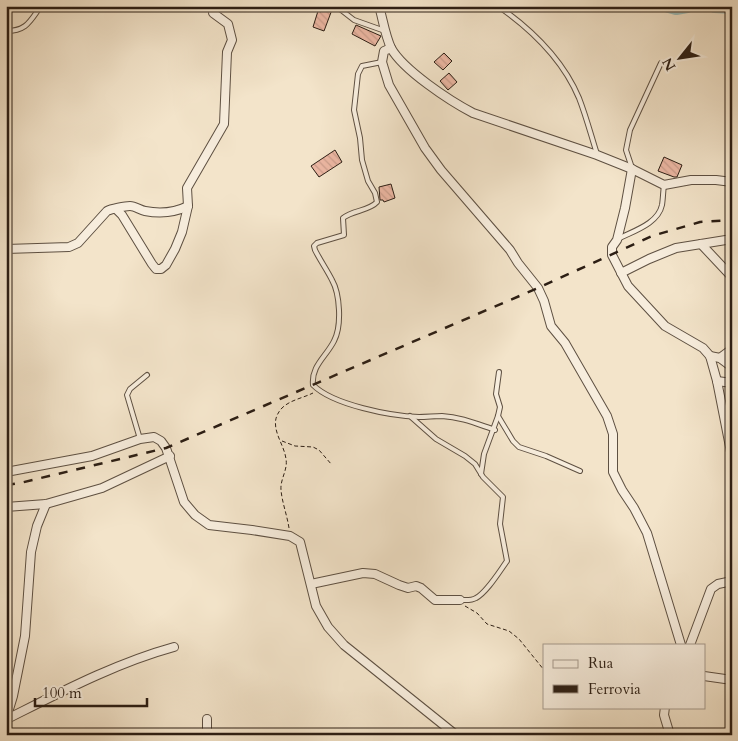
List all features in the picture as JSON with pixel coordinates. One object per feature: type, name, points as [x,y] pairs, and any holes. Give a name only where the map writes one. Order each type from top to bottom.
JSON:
[{"type":"street","points":[[117,210],[152,264],[156,268],[161,269],[166,265],[182,232],[188,206],[187,188],[224,124],[227,52],[232,40],[228,24],[213,13],[213,6]]},
{"type":"street","points":[[379,6],[391,48],[402,61],[417,75],[473,114],[597,155],[632,169],[664,185],[691,180],[732,182]]},
{"type":"street","points":[[391,48],[384,51],[382,62],[389,85],[425,148],[441,170],[510,250],[538,288],[551,326],[565,343],[607,416],[613,434],[613,472],[647,533],[681,644]]},
{"type":"street","points":[[632,169],[626,208],[617,240],[612,247],[612,255],[628,286],[665,326],[703,348],[710,356],[718,381],[732,457]]},
{"type":"street","points":[[6,249],[70,247],[78,243],[107,211],[112,209],[117,210],[131,206],[143,210],[168,213],[176,212],[188,206]]},
{"type":"street","points":[[621,273],[676,248],[732,239]]},
{"type":"street","points":[[701,244],[732,277]]},
{"type":"street","points":[[720,358],[732,350]]},
{"type":"street","points":[[710,356],[720,358],[732,367]]},
{"type":"street","points":[[718,381],[732,383]]},
{"type":"street","points":[[6,472],[92,456],[140,439],[154,437],[161,441],[170,456],[184,502],[195,515],[209,525],[290,536],[300,542],[316,606],[328,627],[344,645],[456,735]]},
{"type":"street","points":[[6,507],[46,504],[102,488],[170,456]]},
{"type":"street","points":[[7,719],[24,636],[31,552],[36,526],[46,504]]},
{"type":"street","points":[[311,584],[363,573],[374,574],[408,588],[416,586],[421,588],[435,600],[460,600]]},
{"type":"street","points":[[690,644],[711,589],[718,584],[732,581]]},
{"type":"street","points":[[7,719],[108,671],[147,655],[174,647]]},
{"type":"street","points":[[706,676],[732,680]]},
{"type":"street","points":[[665,708],[664,715],[670,735]]},
{"type":"street","points":[[207,719],[207,735]]},
{"type":"street","points":[[439,735],[444,726]]},
{"type":"lane","points":[[6,31],[18,31],[30,22],[41,6]]},
{"type":"lane","points":[[336,6],[354,20],[386,31]]},
{"type":"lane","points":[[498,6],[547,48],[567,75],[579,98],[597,155]]},
{"type":"lane","points":[[382,62],[362,66],[358,74],[354,110],[360,138],[362,160],[377,202],[373,206],[355,211],[343,218],[344,235],[317,243],[314,246],[314,250],[333,281],[339,315],[338,328],[334,340],[318,363],[312,376],[312,385],[318,390],[352,405],[410,416],[442,416],[467,420],[495,430]]},
{"type":"lane","points":[[632,169],[626,150],[630,130],[661,63]]},
{"type":"lane","points":[[617,240],[650,222],[658,215],[662,206],[664,185]]},
{"type":"lane","points":[[480,474],[484,454],[495,430],[500,407],[496,394],[499,372]]},
{"type":"lane","points":[[140,439],[127,395],[130,389],[148,375]]},
{"type":"lane","points":[[410,416],[436,439],[465,456],[503,497],[500,524],[507,561],[494,580],[479,596],[475,599],[460,600]]},
{"type":"lane","points":[[498,416],[513,441],[519,447],[546,456],[580,471]]},
{"type":"path","points":[[290,536],[281,489],[287,462],[285,449],[277,438],[275,423],[281,409],[294,400],[303,398],[318,390]]},
{"type":"path","points":[[281,441],[295,446],[313,446],[332,465]]},
{"type":"path","points":[[460,600],[466,607],[477,613],[487,624],[509,631],[519,639],[543,669]]},
{"type":"building","points":[[323,6],[333,7],[324,31],[313,27],[318,11],[321,12]]},
{"type":"building","points":[[356,25],[381,36],[375,46],[352,34]]},
{"type":"building","points":[[444,53],[452,61],[443,70],[434,62]]},
{"type":"building","points":[[449,73],[457,82],[448,90],[440,81]]},
{"type":"building","points":[[335,150],[342,162],[319,177],[311,166]]},
{"type":"building","points":[[664,157],[682,165],[677,177],[658,171]]},
{"type":"building","points":[[391,184],[395,198],[384,202],[380,200],[379,187]]},
{"type":"waterway","points":[[669,6],[676,8],[687,6]]},
{"type":"waterway","points":[[715,6],[732,7]]},
{"type":"railway","points":[[6,485],[166,448],[538,288],[652,236],[700,222],[732,220]]}]
